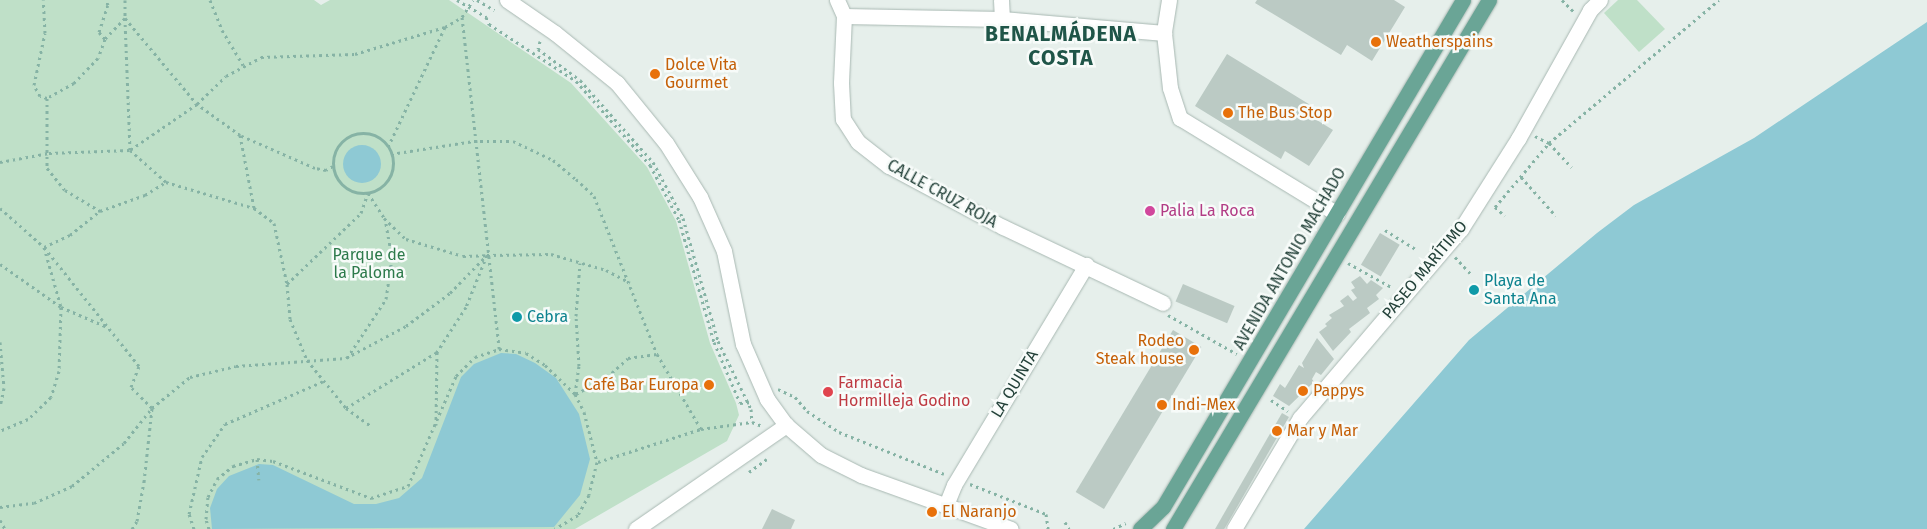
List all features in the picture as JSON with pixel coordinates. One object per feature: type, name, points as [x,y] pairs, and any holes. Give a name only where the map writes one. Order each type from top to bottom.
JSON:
[{"type":"main road","name":"AVENIDA ANTONIO MACHADO","points":[[1140,529],[1164,507],[1463,0]]},
{"type":"main road","points":[[1173,529],[1489,0]]},
{"type":"street","name":"CALLE CRUZ ROJA","points":[[837,0],[844,16],[841,83],[843,119],[858,142],[897,171],[1003,227],[1163,303]]},
{"type":"street","points":[[1001,0],[1002,18]]},
{"type":"street","points":[[1169,0],[1164,33],[1170,88],[1180,118],[1337,214]]},
{"type":"street","name":"PASEO MARÍTIMO","points":[[1234,529],[1300,418],[1461,229],[1518,139],[1590,10],[1600,0]]},
{"type":"street","points":[[505,7],[555,33],[616,83],[666,143],[700,197],[724,251],[743,344],[765,394],[786,425],[821,455],[860,475],[1011,529]]},
{"type":"street","points":[[844,16],[1002,18],[1164,33]]},
{"type":"street","name":"LA QUINTA","points":[[946,505],[958,480],[1086,265]]},
{"type":"street","points":[[636,529],[786,425]]},
{"type":"path","points":[[43,0],[46,20],[34,85],[40,96],[47,98],[74,83],[98,58],[106,39],[125,18]]},
{"type":"path","points":[[106,0],[108,5],[99,32],[106,39]]},
{"type":"path","points":[[125,0],[130,150],[166,182],[254,208],[274,223],[287,284],[290,320],[307,360],[346,408],[372,427]]},
{"type":"path","points":[[210,0],[222,30],[244,65]]},
{"type":"path","points":[[457,0],[470,5],[486,16],[489,24],[576,81],[650,166],[679,220],[714,342],[740,403],[749,404],[775,388],[782,389],[839,432],[1046,514],[1048,529]]},
{"type":"path","points":[[0,162],[49,153],[130,150],[198,104],[226,76],[261,57],[355,54],[445,27],[462,17],[475,0],[505,7]]},
{"type":"path","points":[[1489,214],[1550,143],[1719,0]]},
{"type":"path","points":[[462,17],[474,140],[499,349]]},
{"type":"path","points":[[125,18],[198,104],[240,135],[315,168],[326,170],[333,166]]},
{"type":"path","points":[[388,147],[445,27]]},
{"type":"path","points":[[534,37],[542,42],[538,49],[580,80],[654,162],[683,218],[718,341],[749,404],[752,422]]},
{"type":"path","points":[[47,98],[49,153],[47,168],[65,190],[100,211]]},
{"type":"path","points":[[240,135],[254,208]]},
{"type":"path","points":[[353,135],[373,135],[388,147],[391,154],[389,179],[383,185],[368,193],[358,193],[341,184],[333,166],[338,147],[353,135]]},
{"type":"path","points":[[1531,135],[1550,143],[1571,167]]},
{"type":"path","points":[[391,154],[474,140],[501,140],[525,144],[553,160],[576,179],[594,196],[630,283],[656,354],[702,429]]},
{"type":"path","points":[[1521,177],[1556,216]]},
{"type":"path","points":[[44,247],[70,235],[100,211],[145,195],[166,182]]},
{"type":"path","points":[[368,193],[384,218],[406,239],[464,256],[551,254],[606,270],[630,283]]},
{"type":"path","points":[[287,284],[361,213],[368,193]]},
{"type":"path","points":[[1495,207],[1505,216]]},
{"type":"path","points":[[0,208],[44,247],[139,366],[131,387],[152,408]]},
{"type":"path","points":[[346,358],[386,299],[392,258],[384,218]]},
{"type":"path","points":[[1384,230],[1416,249]]},
{"type":"path","points":[[0,431],[28,419],[51,396],[59,371],[61,307],[44,247]]},
{"type":"path","points":[[1459,248],[1453,255],[1472,275]]},
{"type":"path","points":[[346,408],[437,352],[466,307],[487,255]]},
{"type":"path","points":[[0,506],[34,503],[72,486],[124,443],[152,408],[190,377],[236,366],[346,358],[406,326],[450,293],[487,255]]},
{"type":"path","points":[[575,394],[580,366],[576,316],[580,262]]},
{"type":"path","points":[[0,264],[61,307],[109,328]]},
{"type":"path","points":[[1348,264],[1391,286],[1401,298]]},
{"type":"path","points":[[1171,317],[1239,355]]},
{"type":"path","points":[[0,342],[4,388],[0,407]]},
{"type":"path","points":[[209,529],[206,519],[208,497],[217,479],[233,466],[257,459],[273,461],[371,498],[408,486],[436,426],[456,376],[475,358],[499,349],[526,353],[545,365],[575,394],[584,412],[597,462],[589,496],[578,515],[555,529]]},
{"type":"path","points":[[436,426],[437,352]]},
{"type":"path","points":[[575,394],[607,377],[628,358],[656,354]]},
{"type":"path","points":[[194,529],[189,514],[202,457],[225,424],[324,382]]},
{"type":"path","points":[[1271,400],[1291,412]]},
{"type":"path","points":[[132,529],[137,521],[144,482],[152,408]]},
{"type":"path","points":[[597,462],[702,429],[752,422],[763,426],[770,437]]},
{"type":"path","points":[[257,459],[259,480]]},
{"type":"path","points":[[0,520],[5,529]]},
{"type":"path","points":[[1065,522],[1069,529]]},
{"type":"green space","name":"Parque de la Paloma","points":[[0,0],[314,0],[321,5],[330,0],[449,0],[571,83],[647,167],[676,221],[710,343],[736,403],[739,415],[727,441],[575,529],[0,529]]},
{"type":"green space","points":[[1618,0],[1637,0],[1665,29],[1639,52],[1604,13]]},
{"type":"water","points":[[1927,22],[1927,529],[1304,529],[1469,340],[1597,233],[1634,205],[1754,138]]},
{"type":"water","points":[[362,145],[375,151],[381,164],[375,177],[362,183],[349,177],[343,164],[349,151]]},
{"type":"water","points":[[501,353],[516,354],[535,363],[556,378],[579,414],[590,459],[580,495],[554,527],[212,529],[210,508],[217,489],[229,476],[259,464],[273,465],[354,504],[376,504],[399,498],[422,478],[461,377],[474,364]]},
{"type":"building","points":[[1257,0],[1394,0],[1405,7],[1372,61],[1347,45],[1341,55],[1255,3]]},
{"type":"building","points":[[1227,54],[1312,106],[1307,114],[1333,130],[1309,166],[1285,151],[1281,159],[1195,106]]},
{"type":"building","points":[[1380,233],[1400,245],[1381,277],[1361,265]]},
{"type":"building","points":[[1360,276],[1367,284],[1371,280],[1383,288],[1376,295],[1379,299],[1367,308],[1370,313],[1349,329],[1351,332],[1333,351],[1319,332],[1327,326],[1325,324],[1332,318],[1329,315],[1344,306],[1340,301],[1348,295],[1353,301],[1357,298],[1351,290],[1355,288],[1351,282]]},
{"type":"building","points":[[1183,284],[1235,306],[1227,323],[1176,301]]},
{"type":"building","points":[[1173,330],[1201,347],[1104,509],[1076,492]]},
{"type":"building","points":[[1317,338],[1334,359],[1321,375],[1316,372],[1312,379],[1314,382],[1289,406],[1273,396],[1280,384],[1285,388],[1299,365],[1304,368],[1302,363]]},
{"type":"building","points":[[1282,413],[1289,417],[1224,529],[1215,529]]},
{"type":"building","points":[[772,509],[795,520],[791,529],[762,529]]},
{"type":"place","name":"Weatherspains","points":[[1376,42]]},
{"type":"place","name":"Dolce Vita Gourmet","points":[[655,74]]},
{"type":"place","name":"The Bus Stop","points":[[1228,113]]},
{"type":"place","name":"Palia La Roca","points":[[1150,211]]},
{"type":"place","name":"Playa de Santa Ana","points":[[1474,290]]},
{"type":"place","name":"Cebra","points":[[517,317]]},
{"type":"place","name":"Rodeo Steak house","points":[[1194,350]]},
{"type":"place","name":"Café Bar Europa","points":[[709,385]]},
{"type":"place","name":"Pappys","points":[[1303,391]]},
{"type":"place","name":"Farmacia Hormilleja Godino","points":[[828,392]]},
{"type":"place","name":"Indi-Mex","points":[[1162,405]]},
{"type":"place","name":"Mar y Mar","points":[[1277,431]]},
{"type":"place","name":"El Naranjo","points":[[932,512]]},
{"type":"district","name":"BENALMÁDENA COSTA","points":[[1061,46]]}]
